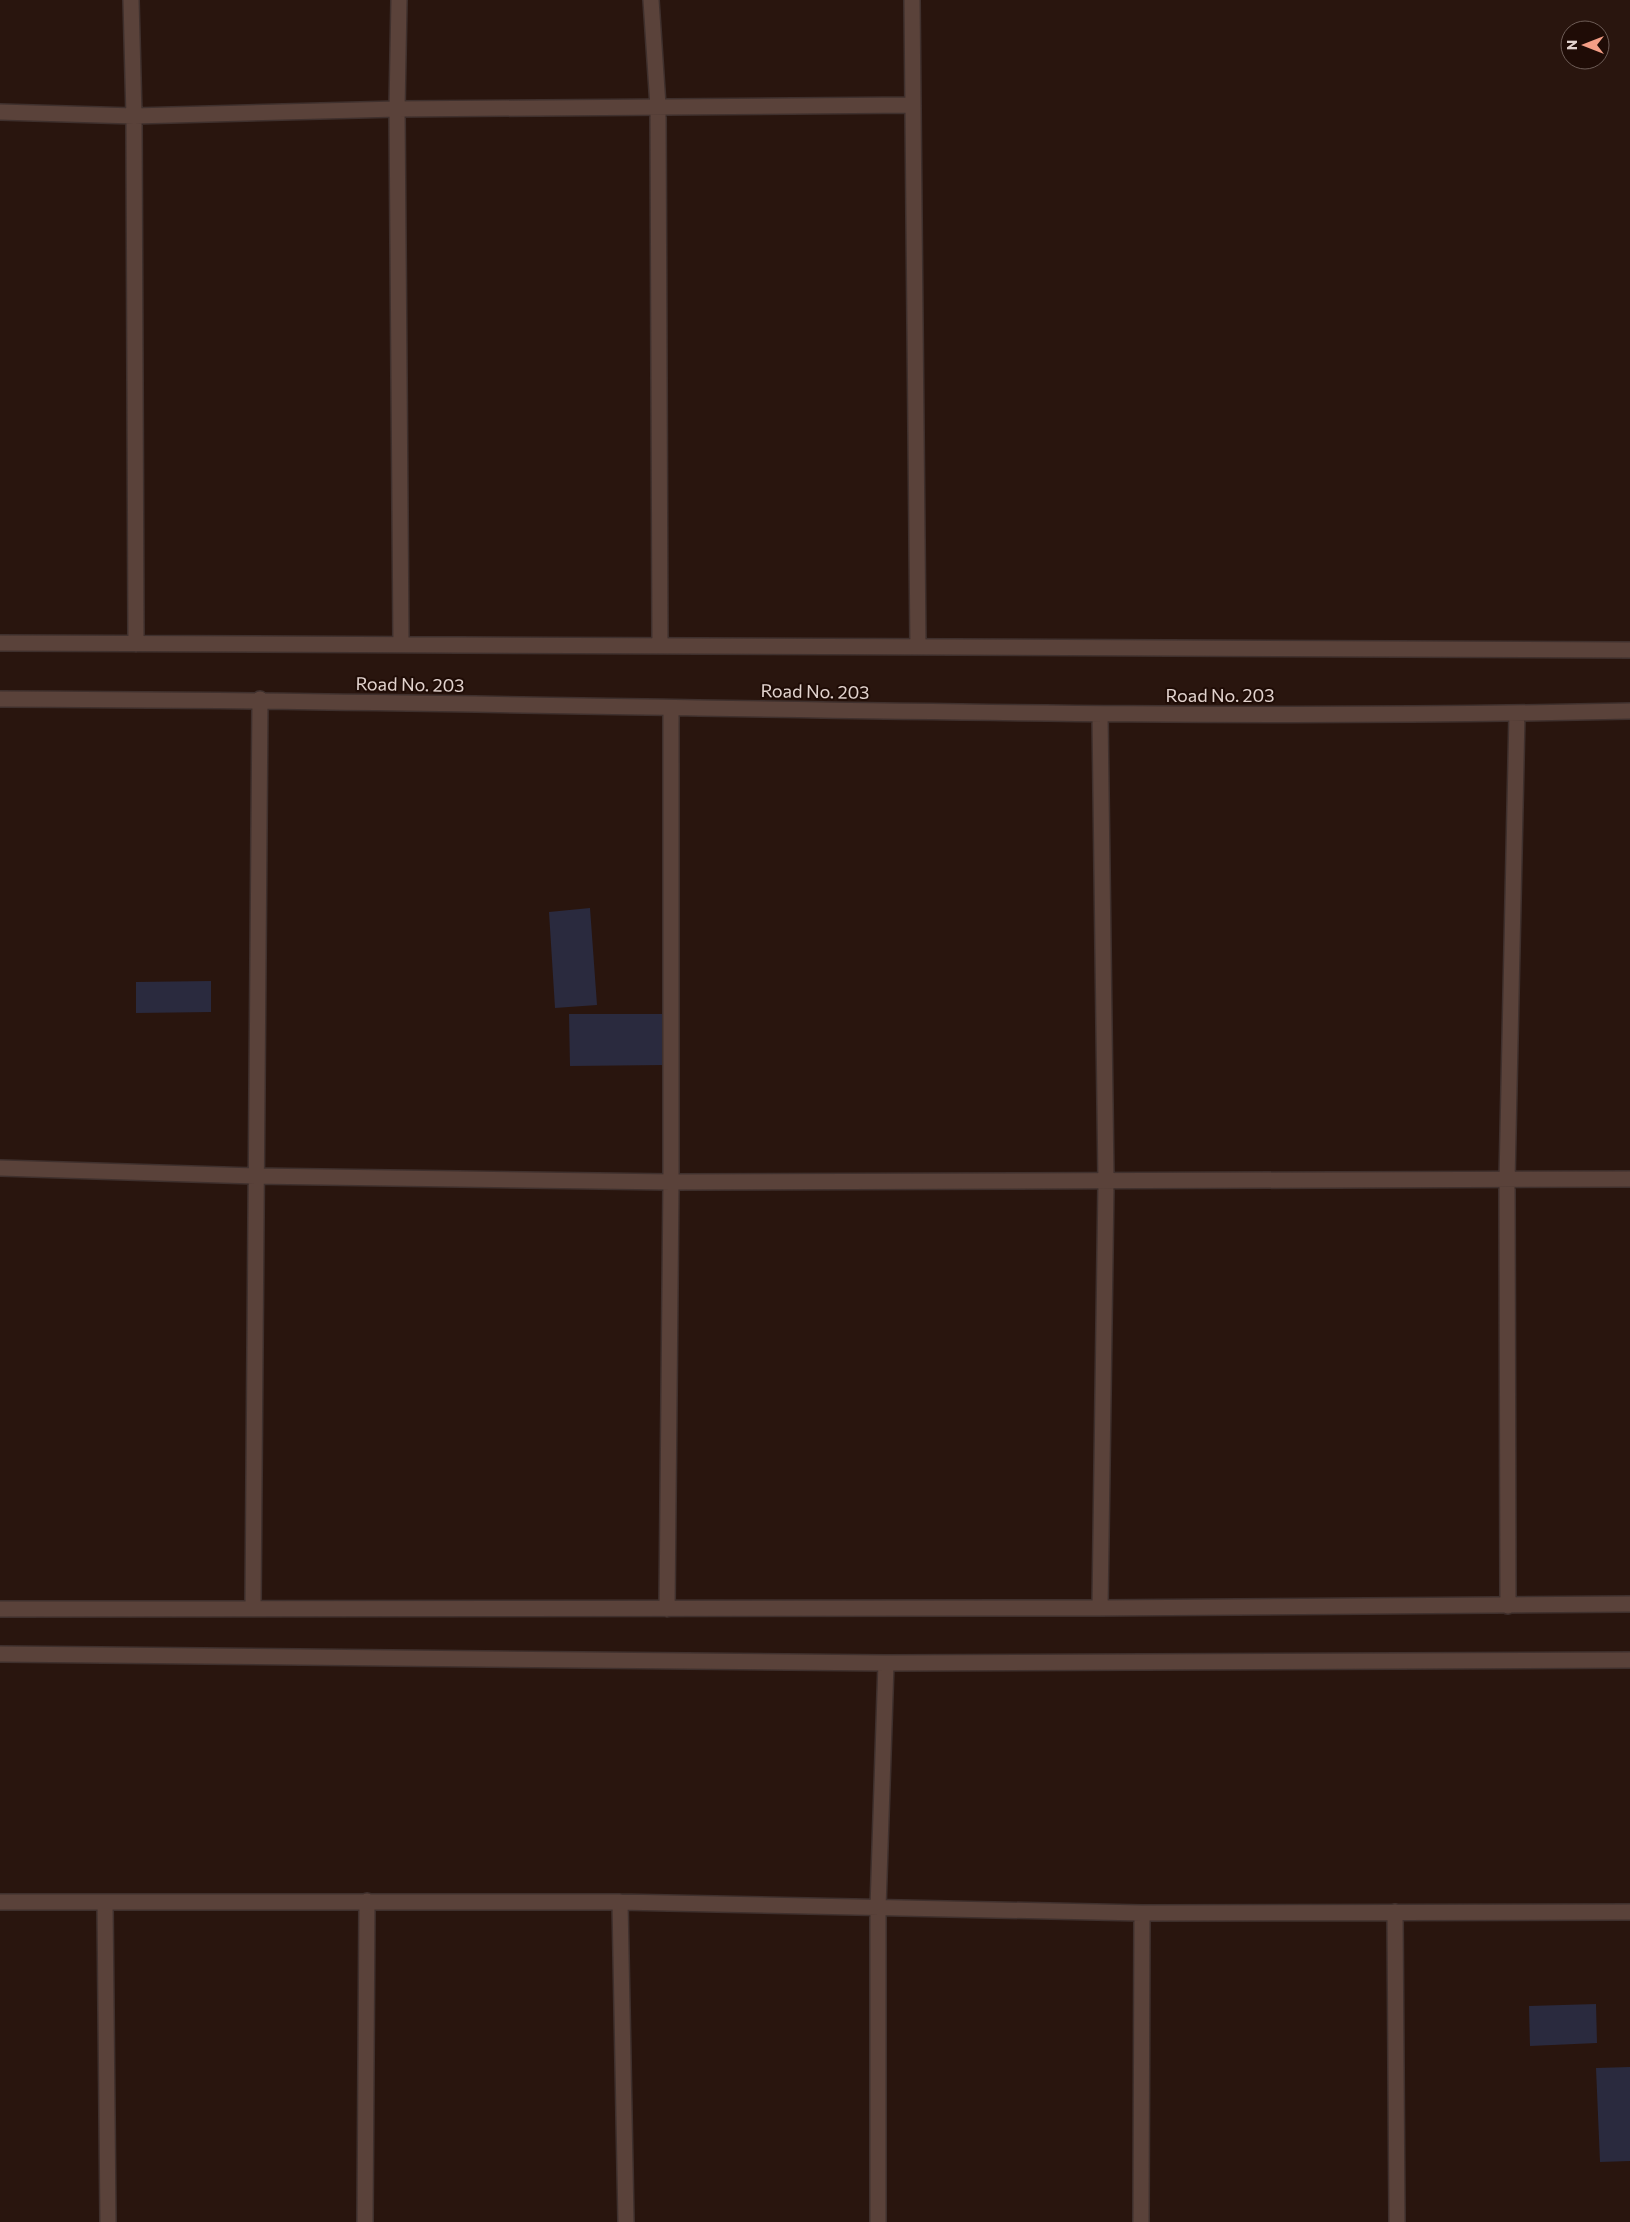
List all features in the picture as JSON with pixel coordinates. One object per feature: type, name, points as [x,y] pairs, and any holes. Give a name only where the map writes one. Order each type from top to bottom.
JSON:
[{"type":"street","points":[[131,0],[134,116],[136,644]]},
{"type":"street","points":[[399,0],[397,109],[400,644]]},
{"type":"street","points":[[651,0],[658,106],[660,646]]},
{"type":"street","points":[[912,0],[918,647]]},
{"type":"street","points":[[0,112],[134,116],[397,109],[658,106],[860,107],[913,105]]},
{"type":"street","points":[[0,643],[1630,650]]},
{"type":"street","name":"Road No. 203","points":[[0,699],[260,699],[672,708],[1100,714],[1517,714],[1630,711]]},
{"type":"street","points":[[253,1608],[260,699]]},
{"type":"street","points":[[667,1609],[671,1182],[672,708]]},
{"type":"street","points":[[1100,714],[1106,1182],[1100,1608]]},
{"type":"street","points":[[1508,1606],[1507,1180],[1517,714]]},
{"type":"street","points":[[0,1168],[255,1176],[671,1182],[1630,1179]]},
{"type":"street","points":[[0,1609],[1100,1608],[1630,1604]]},
{"type":"street","points":[[0,1654],[886,1663],[1630,1660]]},
{"type":"street","points":[[878,2222],[878,1908],[886,1663]]},
{"type":"street","points":[[365,2222],[367,1901]]},
{"type":"street","points":[[0,1902],[620,1902],[1142,1913],[1630,1912]]},
{"type":"street","points":[[620,1902],[626,2222]]},
{"type":"street","points":[[105,1903],[108,2222]]},
{"type":"street","points":[[1395,1912],[1397,2222]]},
{"type":"street","points":[[1140,2222],[1142,1913]]},
{"type":"building","points":[[590,908],[597,1005],[555,1008],[549,912]]},
{"type":"building","points":[[211,981],[211,1012],[136,1013],[136,982]]},
{"type":"building","points":[[569,1014],[665,1014],[666,1065],[570,1066]]},
{"type":"building","points":[[1596,2004],[1597,2043],[1530,2046],[1529,2006]]},
{"type":"building","points":[[1630,2067],[1630,2161],[1600,2162],[1596,2068]]}]
